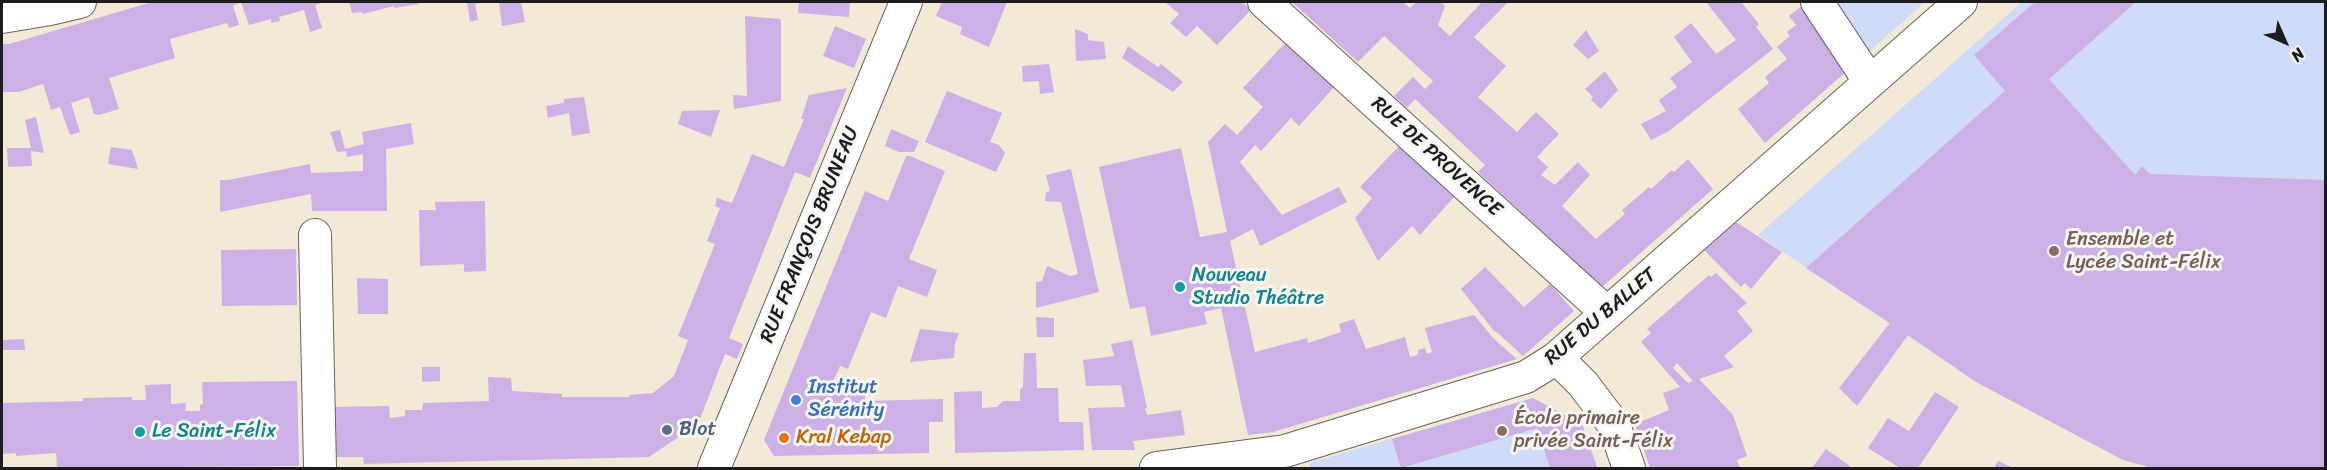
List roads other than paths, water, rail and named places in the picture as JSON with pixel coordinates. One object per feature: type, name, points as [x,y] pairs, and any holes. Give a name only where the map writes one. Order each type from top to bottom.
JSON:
[{"type":"street","points":[[2,17],[80,2]]},
{"type":"street","name":"RUE FRANÇOIS BRUNEAU","points":[[714,468],[906,2]]},
{"type":"street","name":"RUE DE PROVENCE","points":[[1264,2],[1607,313]]},
{"type":"street","points":[[1817,2],[1870,82]]},
{"type":"street","name":"RUE DU BALLET","points":[[1156,468],[1286,451],[1526,377],[1555,359],[1961,2]]},
{"type":"street","points":[[315,235],[320,468]]},
{"type":"street","points":[[1555,359],[1583,384],[1614,425],[1629,468]]},
{"type":"place","name":"Ensemble et Lycée Saint-Félix","points":[[2054,251]]},
{"type":"place","name":"Nouveau Studio Théâtre","points":[[1180,287]]},
{"type":"place","name":"Institut Sérénity","points":[[796,400]]},
{"type":"place","name":"Blot","points":[[667,430]]},
{"type":"place","name":"École primaire privée Saint-Félix","points":[[1502,431]]},
{"type":"place","name":"Le Saint-Félix","points":[[140,432]]},
{"type":"place","name":"Kral Kebap","points":[[784,438]]}]
